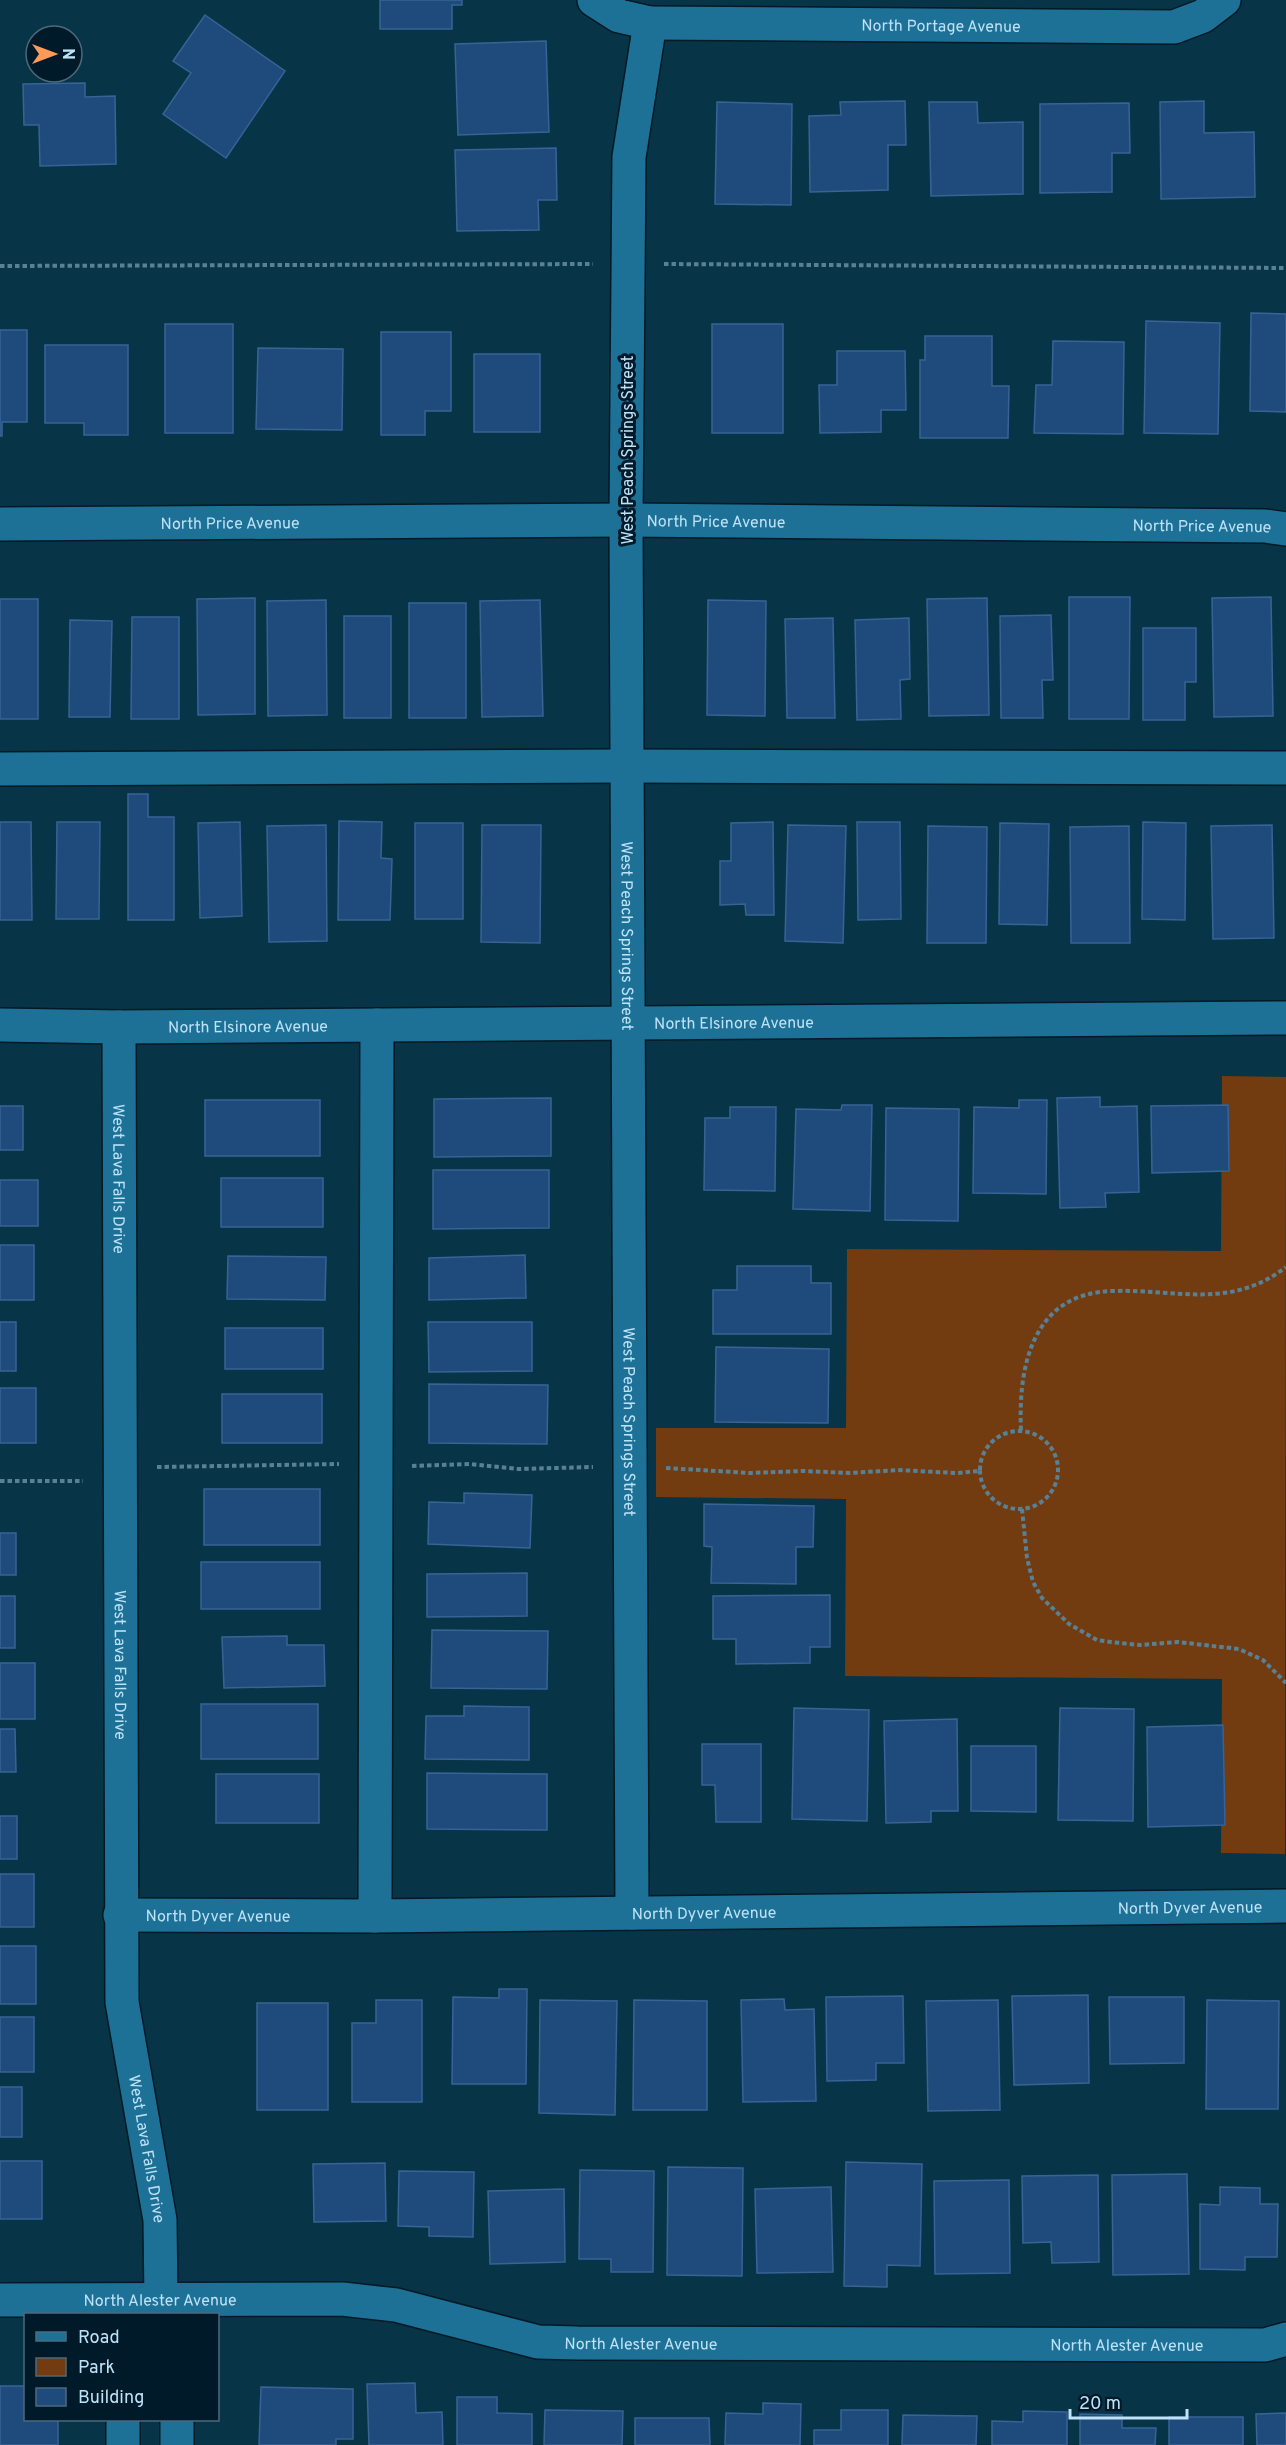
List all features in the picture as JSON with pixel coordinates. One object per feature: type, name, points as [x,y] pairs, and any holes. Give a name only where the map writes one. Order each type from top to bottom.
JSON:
[{"type":"street","points":[[594,0],[619,16],[650,23]]},
{"type":"street","name":"North Portage Avenue","points":[[650,23],[1174,27],[1203,16],[1224,0]]},
{"type":"street","name":"West Peach Springs Street","points":[[632,1913],[626,766],[629,157],[650,23]]},
{"type":"street","name":"North Price Avenue","points":[[0,524],[626,520],[1265,526],[1286,529]]},
{"type":"street","points":[[0,769],[626,766],[1286,768]]},
{"type":"street","name":"North Elsinore Avenue","points":[[0,1025],[119,1027],[1286,1018]]},
{"type":"street","points":[[375,1916],[377,1025]]},
{"type":"street","name":"West Lava Falls Drive","points":[[119,1027],[122,2002],[160,2220],[158,2310]]},
{"type":"street","name":"North Dyver Avenue","points":[[120,1915],[375,1916],[1286,1906]]},
{"type":"street","name":"North Alester Avenue","points":[[0,2300],[158,2310],[342,2299],[396,2304],[538,2342],[1264,2344],[1286,2339]]},
{"type":"street","points":[[123,2421],[123,2445]]},
{"type":"street","points":[[177,2421],[177,2445]]},
{"type":"path","points":[[1021,1430],[1020,1411],[1029,1349],[1037,1332],[1064,1303],[1081,1295],[1115,1291],[1206,1296],[1226,1293],[1244,1290],[1262,1283],[1286,1267]]},
{"type":"path","points":[[1021,1430],[1033,1433],[1048,1444],[1058,1460],[1056,1486],[1049,1496],[1040,1504],[1022,1509],[1003,1506],[992,1499],[985,1490],[980,1471],[982,1455],[989,1444],[998,1436],[1021,1430]]},
{"type":"path","points":[[0,1481],[376,1464],[433,1466],[469,1464],[518,1469],[685,1468],[750,1473],[980,1471]]},
{"type":"path","points":[[1022,1509],[1027,1558],[1033,1582],[1042,1598],[1069,1624],[1097,1640],[1140,1645],[1178,1642],[1239,1649],[1263,1660],[1286,1683]]},
{"type":"green space","points":[[1222,1076],[1286,1077],[1285,1854],[1221,1853],[1222,1679],[845,1676],[846,1499],[656,1497],[656,1428],[846,1428],[847,1249],[1221,1251]]},
{"type":"building","points":[[380,0],[462,0],[462,5],[452,5],[452,29],[380,29]]},
{"type":"building","points":[[205,15],[285,71],[226,158],[163,114],[191,73],[173,61]]},
{"type":"building","points":[[546,41],[549,132],[458,135],[455,44]]},
{"type":"building","points":[[84,83],[85,97],[115,96],[116,164],[40,166],[39,125],[24,125],[23,84]]},
{"type":"building","points":[[905,101],[906,145],[888,145],[888,190],[810,192],[809,116],[841,115],[840,102]]},
{"type":"building","points":[[1204,101],[1204,133],[1254,132],[1255,197],[1161,199],[1160,102]]},
{"type":"building","points":[[717,102],[792,104],[791,205],[715,204]]},
{"type":"building","points":[[929,102],[977,102],[978,123],[1023,122],[1023,194],[931,196]]},
{"type":"building","points":[[1129,103],[1130,153],[1112,153],[1112,192],[1040,193],[1040,104]]},
{"type":"building","points":[[556,148],[557,200],[538,200],[539,230],[457,231],[455,150]]},
{"type":"building","points":[[1251,313],[1286,314],[1286,412],[1250,411]]},
{"type":"building","points":[[1146,321],[1220,323],[1218,434],[1144,433]]},
{"type":"building","points":[[165,324],[233,324],[233,433],[165,433]]},
{"type":"building","points":[[712,324],[783,324],[783,433],[712,433]]},
{"type":"building","points":[[0,330],[27,330],[27,422],[2,422],[2,436],[0,436]]},
{"type":"building","points":[[381,332],[451,332],[451,411],[425,411],[425,435],[381,435]]},
{"type":"building","points":[[925,336],[992,336],[992,386],[1009,386],[1008,438],[920,438],[920,360],[925,360]]},
{"type":"building","points":[[1053,341],[1124,342],[1123,434],[1034,433],[1036,385],[1052,385]]},
{"type":"building","points":[[45,345],[128,345],[128,435],[84,435],[84,423],[45,423]]},
{"type":"building","points":[[258,348],[343,349],[342,430],[256,429]]},
{"type":"building","points":[[837,351],[905,351],[906,410],[881,410],[881,432],[820,433],[819,385],[837,385]]},
{"type":"building","points":[[474,354],[540,354],[540,432],[474,432]]},
{"type":"building","points":[[1069,597],[1130,597],[1129,719],[1069,719]]},
{"type":"building","points":[[1271,597],[1273,716],[1214,717],[1212,598]]},
{"type":"building","points":[[255,598],[255,714],[198,715],[197,599]]},
{"type":"building","points":[[987,598],[989,715],[929,716],[927,599]]},
{"type":"building","points":[[0,599],[38,599],[38,719],[0,719]]},
{"type":"building","points":[[326,600],[327,715],[268,716],[267,601]]},
{"type":"building","points":[[540,600],[543,716],[482,717],[480,601]]},
{"type":"building","points":[[708,600],[766,601],[765,716],[707,715]]},
{"type":"building","points":[[409,603],[466,603],[466,718],[409,718]]},
{"type":"building","points":[[1051,615],[1053,680],[1042,680],[1043,718],[1001,718],[1000,616]]},
{"type":"building","points":[[344,616],[391,616],[391,718],[344,718]]},
{"type":"building","points":[[132,617],[179,617],[179,719],[131,719]]},
{"type":"building","points":[[833,618],[835,718],[787,718],[785,619]]},
{"type":"building","points":[[909,618],[910,679],[900,680],[901,719],[857,720],[855,620]]},
{"type":"building","points":[[70,620],[112,621],[110,717],[69,717]]},
{"type":"building","points":[[1143,628],[1196,628],[1196,682],[1185,682],[1185,720],[1143,720]]},
{"type":"building","points":[[128,794],[148,794],[148,817],[174,817],[174,920],[128,920]]},
{"type":"building","points":[[339,821],[382,822],[381,858],[392,859],[390,920],[338,920]]},
{"type":"building","points":[[0,822],[31,822],[32,920],[0,920]]},
{"type":"building","points":[[57,822],[100,822],[99,919],[56,919]]},
{"type":"building","points":[[240,822],[242,916],[200,918],[198,823]]},
{"type":"building","points":[[773,822],[774,915],[746,915],[745,904],[720,905],[720,861],[731,861],[731,823]]},
{"type":"building","points":[[857,822],[900,822],[901,919],[858,920]]},
{"type":"building","points":[[1143,822],[1186,823],[1185,920],[1142,919]]},
{"type":"building","points":[[415,823],[463,823],[463,919],[415,919]]},
{"type":"building","points":[[1000,823],[1049,824],[1047,925],[999,924]]},
{"type":"building","points":[[326,825],[327,941],[269,942],[267,826]]},
{"type":"building","points":[[482,825],[541,825],[540,943],[481,942]]},
{"type":"building","points":[[788,825],[846,826],[843,943],[785,941]]},
{"type":"building","points":[[1272,825],[1274,938],[1213,939],[1211,826]]},
{"type":"building","points":[[928,826],[987,827],[986,943],[927,943]]},
{"type":"building","points":[[1129,826],[1130,943],[1071,943],[1070,827]]},
{"type":"building","points":[[1100,1097],[1100,1107],[1137,1106],[1139,1192],[1105,1193],[1106,1207],[1060,1208],[1057,1098]]},
{"type":"building","points":[[551,1098],[551,1156],[434,1157],[434,1099]]},
{"type":"building","points":[[205,1100],[320,1100],[320,1156],[205,1156]]},
{"type":"building","points":[[1019,1100],[1047,1100],[1046,1194],[973,1193],[974,1107],[1019,1108]]},
{"type":"building","points":[[842,1105],[872,1105],[870,1211],[793,1209],[796,1109],[841,1110]]},
{"type":"building","points":[[1228,1105],[1229,1171],[1152,1173],[1151,1106]]},
{"type":"building","points":[[0,1106],[23,1106],[23,1150],[0,1150]]},
{"type":"building","points":[[730,1107],[776,1107],[775,1191],[704,1190],[705,1118],[730,1118]]},
{"type":"building","points":[[886,1108],[959,1109],[958,1221],[885,1220]]},
{"type":"building","points":[[433,1170],[549,1170],[549,1228],[433,1229]]},
{"type":"building","points":[[221,1178],[323,1178],[323,1227],[221,1227]]},
{"type":"building","points":[[0,1180],[38,1180],[38,1226],[0,1226]]},
{"type":"building","points":[[0,1245],[34,1245],[34,1300],[0,1300]]},
{"type":"building","points":[[525,1255],[526,1298],[429,1300],[429,1258]]},
{"type":"building","points":[[228,1256],[326,1257],[325,1300],[227,1299]]},
{"type":"building","points":[[737,1266],[811,1266],[811,1283],[831,1283],[831,1334],[713,1334],[713,1290],[737,1290]]},
{"type":"building","points":[[0,1322],[16,1322],[16,1371],[0,1371]]},
{"type":"building","points":[[428,1322],[532,1322],[532,1371],[429,1372]]},
{"type":"building","points":[[225,1328],[323,1328],[323,1369],[225,1369]]},
{"type":"building","points":[[716,1347],[829,1349],[828,1423],[715,1422]]},
{"type":"building","points":[[429,1384],[548,1385],[547,1444],[429,1443]]},
{"type":"building","points":[[0,1388],[36,1388],[36,1443],[0,1443]]},
{"type":"building","points":[[222,1394],[322,1394],[322,1443],[222,1443]]},
{"type":"building","points":[[204,1489],[320,1489],[320,1545],[204,1545]]},
{"type":"building","points":[[464,1493],[532,1495],[530,1548],[428,1544],[429,1502],[464,1503]]},
{"type":"building","points":[[704,1504],[814,1506],[813,1547],[796,1547],[796,1584],[711,1583],[712,1547],[704,1546]]},
{"type":"building","points":[[0,1533],[16,1533],[16,1575],[0,1575]]},
{"type":"building","points":[[201,1562],[320,1562],[320,1609],[201,1609]]},
{"type":"building","points":[[527,1573],[527,1616],[427,1617],[427,1574]]},
{"type":"building","points":[[830,1595],[830,1647],[810,1647],[810,1663],[736,1664],[736,1639],[713,1639],[713,1596]]},
{"type":"building","points":[[0,1596],[15,1596],[15,1648],[0,1648]]},
{"type":"building","points":[[432,1630],[548,1631],[547,1689],[431,1688]]},
{"type":"building","points":[[287,1636],[287,1645],[324,1645],[325,1686],[224,1688],[222,1637]]},
{"type":"building","points":[[0,1663],[35,1663],[35,1719],[0,1719]]},
{"type":"building","points":[[201,1704],[318,1704],[318,1759],[201,1759]]},
{"type":"building","points":[[464,1706],[529,1707],[529,1760],[425,1759],[426,1716],[464,1716]]},
{"type":"building","points":[[794,1708],[869,1710],[867,1821],[792,1819]]},
{"type":"building","points":[[1060,1708],[1134,1709],[1133,1821],[1058,1820]]},
{"type":"building","points":[[957,1719],[958,1811],[931,1811],[931,1822],[886,1823],[884,1721]]},
{"type":"building","points":[[1223,1725],[1225,1825],[1148,1827],[1147,1727]]},
{"type":"building","points":[[0,1729],[15,1729],[16,1772],[0,1772]]},
{"type":"building","points":[[702,1744],[761,1744],[761,1822],[716,1822],[715,1785],[702,1785]]},
{"type":"building","points":[[971,1746],[1036,1746],[1036,1812],[971,1811]]},
{"type":"building","points":[[427,1773],[547,1774],[547,1830],[427,1829]]},
{"type":"building","points":[[216,1774],[319,1774],[319,1823],[216,1823]]},
{"type":"building","points":[[0,1816],[17,1816],[17,1859],[0,1859]]},
{"type":"building","points":[[0,1874],[34,1874],[34,1927],[0,1927]]},
{"type":"building","points":[[0,1946],[36,1946],[36,2004],[0,2004]]},
{"type":"building","points":[[499,1989],[527,1989],[526,2084],[452,2084],[453,1997],[499,1998]]},
{"type":"building","points":[[1088,1995],[1089,2083],[1014,2085],[1012,1996]]},
{"type":"building","points":[[903,1996],[904,2063],[876,2063],[876,2080],[827,2081],[826,1997]]},
{"type":"building","points":[[1109,1997],[1184,1997],[1184,2063],[1110,2064]]},
{"type":"building","points":[[784,1999],[785,2010],[814,2009],[816,2101],[743,2102],[741,2000]]},
{"type":"building","points":[[376,2000],[422,2000],[422,2102],[352,2102],[352,2023],[376,2023]]},
{"type":"building","points":[[540,2000],[617,2001],[615,2115],[539,2113]]},
{"type":"building","points":[[634,2000],[707,2001],[707,2110],[633,2110]]},
{"type":"building","points":[[998,2000],[1000,2110],[928,2111],[926,2001]]},
{"type":"building","points":[[1207,2000],[1279,2001],[1278,2109],[1206,2109]]},
{"type":"building","points":[[257,2003],[328,2003],[328,2110],[257,2110]]},
{"type":"building","points":[[0,2017],[34,2017],[34,2072],[0,2072]]},
{"type":"building","points":[[0,2087],[22,2087],[22,2137],[0,2137]]},
{"type":"building","points":[[0,2161],[42,2161],[42,2219],[0,2219]]},
{"type":"building","points":[[846,2162],[922,2164],[920,2266],[887,2265],[887,2287],[844,2286]]},
{"type":"building","points":[[385,2163],[386,2221],[314,2222],[313,2164]]},
{"type":"building","points":[[668,2167],[743,2168],[742,2276],[667,2275]]},
{"type":"building","points":[[580,2170],[654,2171],[653,2272],[611,2272],[611,2259],[579,2259]]},
{"type":"building","points":[[399,2171],[474,2172],[473,2237],[429,2236],[429,2227],[398,2226]]},
{"type":"building","points":[[1187,2174],[1189,2274],[1113,2275],[1112,2175]]},
{"type":"building","points":[[1098,2175],[1099,2262],[1052,2263],[1051,2242],[1023,2243],[1022,2176]]},
{"type":"building","points":[[1009,2180],[1010,2273],[935,2274],[934,2181]]},
{"type":"building","points":[[831,2187],[833,2272],[757,2273],[755,2189]]},
{"type":"building","points":[[1220,2187],[1260,2188],[1260,2204],[1278,2204],[1277,2257],[1245,2257],[1245,2270],[1200,2269],[1200,2204],[1220,2205]]},
{"type":"building","points":[[564,2189],[565,2262],[490,2264],[488,2191]]},
{"type":"building","points":[[415,2383],[416,2413],[442,2412],[443,2445],[369,2445],[367,2384]]},
{"type":"building","points":[[0,2386],[24,2386],[24,2421],[58,2421],[58,2445],[0,2445]]},
{"type":"building","points":[[261,2387],[353,2389],[353,2439],[336,2439],[336,2445],[259,2445]]},
{"type":"building","points":[[457,2397],[497,2397],[497,2413],[532,2414],[532,2445],[457,2445]]},
{"type":"building","points":[[763,2403],[801,2404],[800,2445],[725,2445],[726,2413],[763,2414]]},
{"type":"building","points":[[545,2410],[623,2411],[622,2445],[544,2445]]},
{"type":"building","points":[[841,2410],[888,2410],[888,2445],[814,2445],[814,2430],[841,2430]]},
{"type":"building","points":[[1023,2411],[1067,2412],[1067,2445],[992,2445],[992,2421],[1023,2422]]},
{"type":"building","points":[[1286,2413],[1286,2445],[1257,2445],[1256,2414]]},
{"type":"building","points":[[1080,2414],[1122,2415],[1122,2428],[1156,2428],[1155,2445],[1080,2445]]},
{"type":"building","points":[[903,2415],[977,2416],[976,2445],[902,2445]]},
{"type":"building","points":[[1169,2417],[1243,2417],[1243,2445],[1169,2445]]},
{"type":"building","points":[[635,2418],[709,2418],[710,2445],[635,2445]]}]
